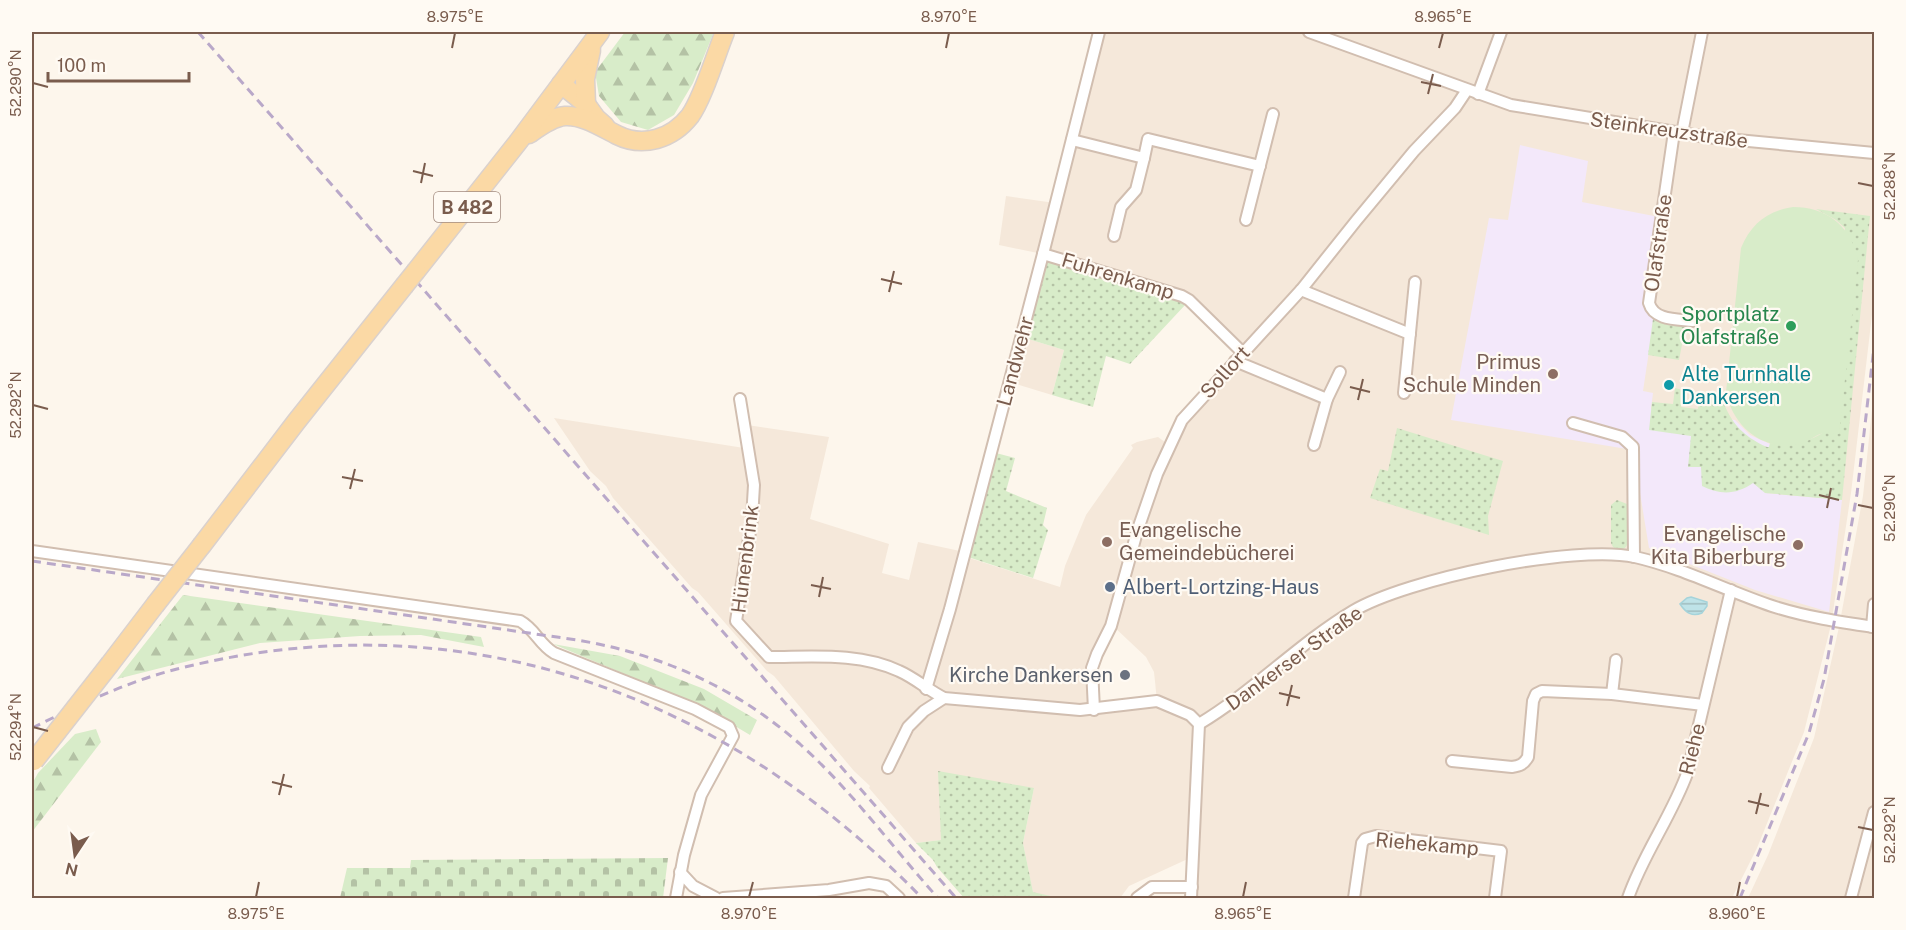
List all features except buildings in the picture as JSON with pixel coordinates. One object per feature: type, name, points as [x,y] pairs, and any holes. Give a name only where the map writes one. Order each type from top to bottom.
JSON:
[{"type":"main road","points":[[557,90],[608,129],[626,138],[645,141],[662,138],[679,127],[691,115],[725,32]]},
{"type":"main road","points":[[585,112],[585,79],[597,37]]},
{"type":"main road","name":"B 482","points":[[33,762],[296,422],[518,142],[597,37]]},
{"type":"main road","points":[[518,142],[554,119],[585,112]]},
{"type":"street","name":"Landwehr","points":[[926,689],[950,609],[1099,32]]},
{"type":"street","name":"Steinkreuzstraße","points":[[1309,32],[1387,58],[1511,105],[1678,133],[1875,153]]},
{"type":"street","name":"Sollort","points":[[1094,710],[1092,668],[1112,626],[1137,532],[1157,474],[1182,420],[1301,290],[1414,151],[1473,92],[1501,32]]},
{"type":"street","name":"Olafstraße","points":[[1693,321],[1656,314],[1649,303],[1678,133],[1702,32]]},
{"type":"street","points":[[1246,220],[1273,114]]},
{"type":"street","points":[[1114,236],[1121,207],[1136,190],[1148,139],[1260,166]]},
{"type":"street","points":[[1072,140],[1144,158]]},
{"type":"street","name":"Fuhrenkamp","points":[[1043,254],[1182,296],[1189,300],[1242,352]]},
{"type":"street","points":[[1404,393],[1415,282]]},
{"type":"street","points":[[1301,290],[1410,334]]},
{"type":"street","points":[[1235,361],[1327,399]]},
{"type":"street","points":[[1314,445],[1327,399],[1340,372]]},
{"type":"street","name":"Hünenbrink","points":[[740,399],[753,485],[752,519],[736,621],[769,657],[829,656],[865,659],[900,671],[944,698],[1055,709],[1094,710],[1157,701],[1190,715],[1199,724]]},
{"type":"street","points":[[1573,423],[1622,436],[1633,447],[1634,557]]},
{"type":"street","points":[[32,551],[520,621],[529,626],[538,639],[554,653],[695,709],[729,727],[733,736],[701,795],[680,872],[676,898]]},
{"type":"street","name":"Dankerser Straße","points":[[1199,724],[1223,710],[1298,651],[1354,611],[1398,592],[1501,566],[1580,555],[1634,557],[1802,615],[1873,627]]},
{"type":"street","name":"Riehe","points":[[1628,898],[1679,797],[1688,771],[1731,590]]},
{"type":"street","points":[[1873,627],[1875,604]]},
{"type":"street","points":[[1612,694],[1616,660]]},
{"type":"street","points":[[1452,761],[1512,768],[1520,766],[1528,757],[1533,701],[1536,694],[1542,691],[1612,694],[1703,705]]},
{"type":"street","points":[[888,768],[908,727],[924,711],[944,698]]},
{"type":"street","points":[[1137,898],[1152,887],[1191,896],[1199,724]]},
{"type":"street","points":[[1851,898],[1875,812]]},
{"type":"street","name":"Riehekamp","points":[[1354,898],[1362,843],[1376,836],[1501,851],[1495,898]]},
{"type":"street","points":[[680,872],[693,886],[716,898]]},
{"type":"street","points":[[723,898],[829,890],[869,883],[886,886],[899,898]]},
{"type":"shaded area","points":[[1101,32],[1874,32],[1874,298],[1851,493],[1831,625],[1804,732],[1757,848],[1732,898],[1189,898],[1192,857],[1129,886],[1120,898],[1059,898],[1033,893],[1023,843],[1034,788],[941,840],[916,843],[869,788],[870,786],[854,771],[774,676],[692,588],[613,498],[606,486],[590,471],[554,418],[744,448],[740,424],[829,437],[810,519],[889,544],[882,573],[909,580],[918,542],[960,551],[960,555],[1060,587],[1065,566],[1086,515],[1133,448],[1131,445],[1158,437],[1169,445],[1240,353],[1188,301],[1052,256],[999,245],[1006,196],[1055,203]],"holes":[[[1112,625],[1146,657],[1154,672],[1157,701],[1095,710],[1097,652]]]},
{"type":"shaded area","name":"Primus Schule Minden","points":[[1520,145],[1588,161],[1582,202],[1659,217],[1645,309],[1654,318],[1643,391],[1653,393],[1651,409],[1735,420],[1750,435],[1770,444],[1765,493],[1842,500],[1829,612],[1755,590],[1649,548],[1633,450],[1451,420],[1489,218],[1508,220]]},
{"type":"shaded area","points":[[1025,338],[1064,350],[1052,395],[1013,383]]},
{"type":"shaded area","points":[[1874,390],[1874,898],[1748,898],[1768,855],[1814,738],[1839,627],[1863,496]]},
{"type":"green space","points":[[625,32],[714,32],[693,83],[674,115],[648,130],[621,122],[599,96],[595,72]]},
{"type":"green space","points":[[1793,207],[1817,210],[1836,221],[1850,237],[1858,260],[1839,434],[1822,433],[1800,444],[1786,445],[1774,444],[1752,434],[1735,416],[1726,392],[1741,248],[1750,232],[1761,220],[1775,212]]},
{"type":"green space","points":[[1816,209],[1870,216],[1842,500],[1765,493],[1753,483],[1734,492],[1709,489],[1702,486],[1701,467],[1688,467],[1691,436],[1649,430],[1652,402],[1673,404],[1675,388],[1683,390],[1681,407],[1698,409],[1700,392],[1721,395],[1728,413],[1738,427],[1750,438],[1767,447],[1770,443],[1791,444],[1805,441],[1824,432],[1845,228]]},
{"type":"green space","points":[[1052,260],[1177,298],[1186,304],[1130,364],[1106,356],[1093,407],[1052,395],[1064,350],[1025,338],[1045,263]]},
{"type":"green space","points":[[1653,319],[1693,327],[1693,330],[1685,329],[1679,360],[1648,355]]},
{"type":"green space","points":[[1397,428],[1503,461],[1488,516],[1489,535],[1370,498],[1380,469],[1388,471]]},
{"type":"green space","points":[[996,453],[1015,458],[1006,491],[1047,508],[1043,525],[1048,530],[1033,578],[968,557]]},
{"type":"green space","points":[[1617,500],[1627,504],[1629,521],[1628,544],[1620,550],[1613,547],[1611,543],[1611,505]]},
{"type":"green space","points":[[183,595],[481,637],[484,647],[421,635],[360,636],[260,643],[117,679]]},
{"type":"green space","points":[[553,644],[620,656],[704,689],[757,720],[750,735],[703,707]]},
{"type":"green space","points":[[96,729],[101,742],[32,832],[32,784],[38,773],[75,734]]},
{"type":"green space","points":[[938,771],[1034,788],[1023,843],[1033,892],[1059,898],[964,898],[916,843],[941,840]]},
{"type":"green space","points":[[668,858],[663,898],[340,898],[347,868],[410,868],[411,860]]},
{"type":"water","points":[[1691,597],[1707,602],[1702,613],[1695,615],[1690,613],[1680,604]]},
{"type":"railway","points":[[198,32],[956,898]]},
{"type":"railway","points":[[1740,898],[1809,733],[1824,679],[1857,494],[1874,347]]},
{"type":"railway","points":[[32,561],[577,640],[608,646],[668,664],[724,690],[751,707],[801,745],[855,800],[938,898]]},
{"type":"railway","points":[[32,728],[103,695],[158,674],[282,650],[385,645],[484,656],[581,679],[673,716],[761,765],[844,826],[922,898]]},
{"type":"place","name":"Sportplatz Olafstraße","points":[[1791,326]]},
{"type":"place","name":"Primus Schule Minden","points":[[1553,374]]},
{"type":"place","name":"Alte Turnhalle Dankersen","points":[[1669,385]]},
{"type":"place","name":"Evangelische Gemeindebücherei","points":[[1107,542]]},
{"type":"place","name":"Evangelische Kita Biberburg","points":[[1798,545]]},
{"type":"place","name":"Albert-Lortzing-Haus","points":[[1110,587]]},
{"type":"place","name":"Kirche Dankersen","points":[[1125,675]]}]
